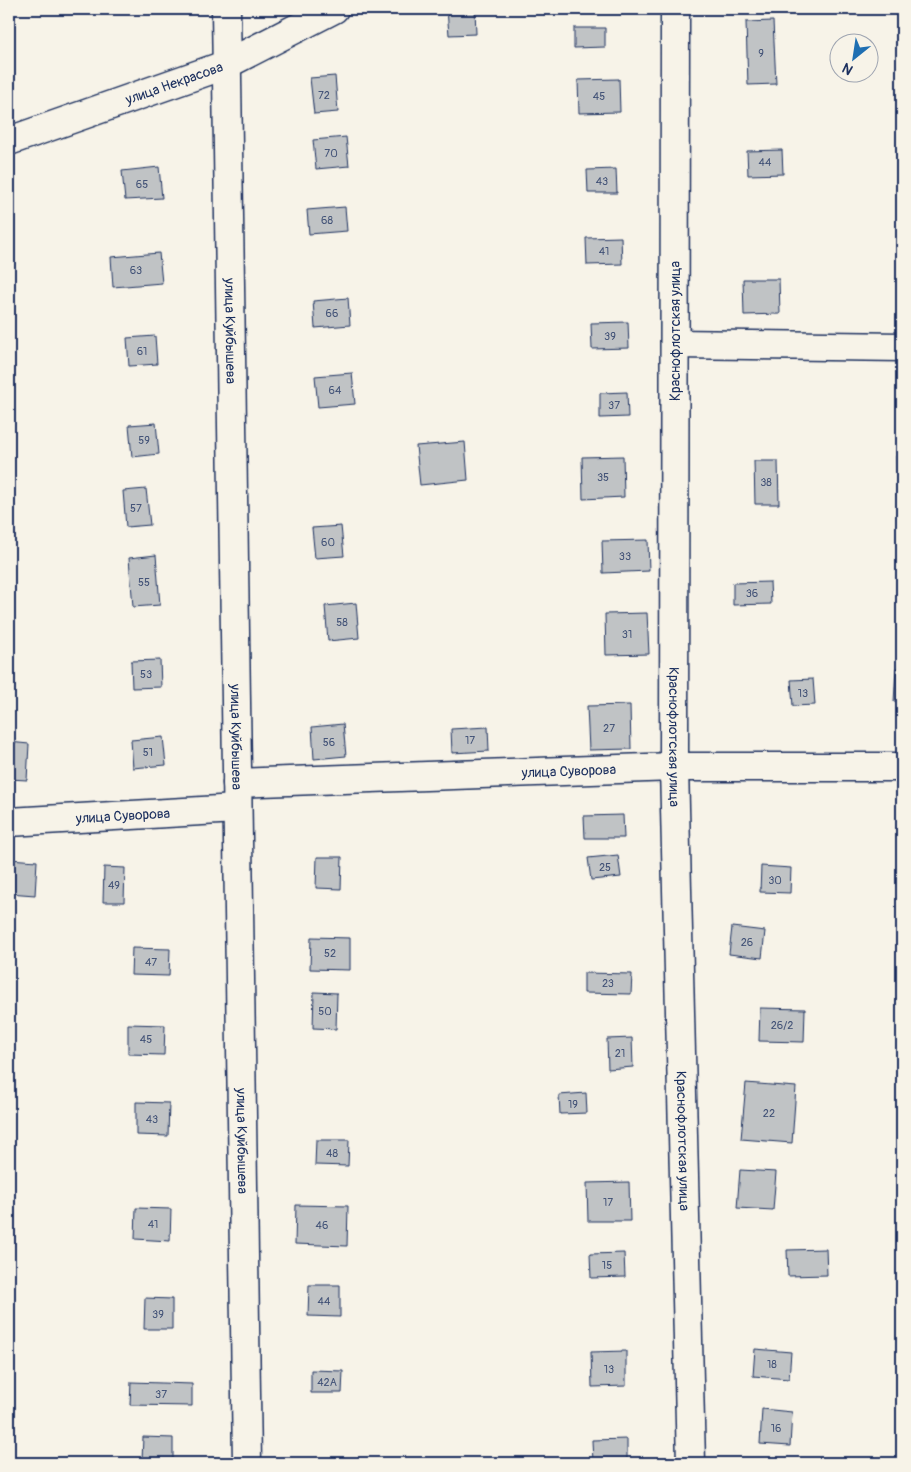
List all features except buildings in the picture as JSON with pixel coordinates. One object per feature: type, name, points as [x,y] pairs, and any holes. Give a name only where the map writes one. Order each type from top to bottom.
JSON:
[{"type":"street","name":"улица Куйбышева","points":[[226,9],[225,65],[247,1463]]},
{"type":"street","name":"улица Некрасова","points":[[9,141],[225,65],[334,9]]},
{"type":"street","name":"Краснофлотская улица","points":[[675,9],[674,767],[691,1463]]},
{"type":"street","points":[[675,344],[902,347]]},
{"type":"street","name":"улица Суворова","points":[[9,822],[237,796],[674,767],[902,767]]}]
